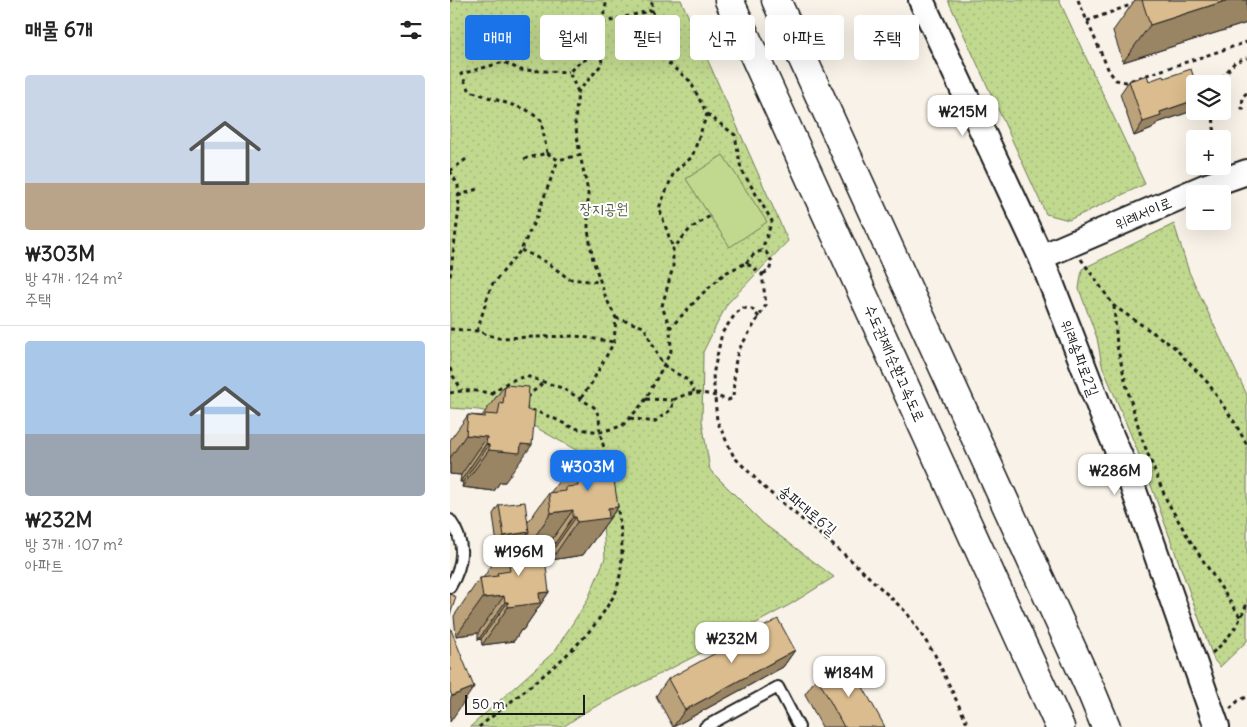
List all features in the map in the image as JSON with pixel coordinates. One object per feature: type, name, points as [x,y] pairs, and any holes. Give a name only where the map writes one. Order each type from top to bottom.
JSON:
[{"type":"highway","name":"수도권제1순환고속도로","points":[[729,0],[1060,727]]},
{"type":"highway","points":[[776,0],[1106,727]]},
{"type":"street","name":"위례송파로2길","points":[[921,0],[1041,256],[1102,414],[1131,482],[1216,726]]},
{"type":"street","name":"위례서이로","points":[[1041,256],[1204,187],[1247,172]]},
{"type":"lane","points":[[450,520],[460,536],[462,552],[459,571],[450,587]]},
{"type":"lane","points":[[705,727],[778,687],[799,727]]},
{"type":"path","points":[[604,15],[608,0]]},
{"type":"path","points":[[652,0],[652,10],[668,63],[690,81],[707,114],[735,135],[741,169],[772,221],[762,250]]},
{"type":"path","points":[[1078,0],[1109,71],[1116,80],[1126,82],[1247,42]]},
{"type":"path","points":[[1087,20],[1137,3]]},
{"type":"path","points":[[605,22],[652,10]]},
{"type":"path","points":[[1224,75],[1235,62],[1247,58]]},
{"type":"path","points":[[547,153],[541,120],[526,110],[470,91],[461,74],[504,62],[520,70],[569,72],[584,60]]},
{"type":"path","points":[[578,92],[602,64],[602,60]]},
{"type":"path","points":[[569,72],[578,92],[575,122],[588,190],[588,230],[592,260],[606,298],[616,318],[614,342],[591,384],[581,398]]},
{"type":"path","points":[[1247,93],[1243,96],[1242,108],[1247,112]]},
{"type":"path","points":[[516,404],[553,418],[572,428],[600,432],[622,426],[646,399],[671,352],[670,328],[662,306],[674,267],[673,249],[659,208],[674,172],[692,157],[707,114]]},
{"type":"path","points":[[524,159],[547,153],[558,160],[580,156]]},
{"type":"path","points":[[450,277],[459,209],[458,185],[450,171],[470,157]]},
{"type":"path","points":[[477,331],[490,286],[521,250],[537,216],[558,160]]},
{"type":"path","points":[[458,196],[480,188]]},
{"type":"path","points":[[673,249],[690,230],[710,216]]},
{"type":"path","points":[[1071,244],[1114,306],[1174,347],[1208,383],[1235,423],[1247,445]]},
{"type":"path","points":[[521,250],[548,263],[568,279],[600,282]]},
{"type":"path","points":[[670,328],[703,293],[725,274],[746,263],[754,253],[762,250]]},
{"type":"path","points":[[762,250],[766,252],[772,262],[770,271],[762,274]]},
{"type":"path","points":[[646,399],[673,400],[694,392],[714,395],[728,400],[733,398],[735,365],[738,351],[766,305],[762,274],[746,263]]},
{"type":"path","points":[[1114,306],[1117,346],[1127,388],[1142,439],[1157,477],[1167,501],[1189,539],[1241,618]]},
{"type":"path","name":"송파대로6길","points":[[759,318],[752,310],[743,308],[736,313],[722,333],[713,375],[717,421],[734,457],[768,491],[852,561],[907,613],[935,655],[970,727]]},
{"type":"path","points":[[616,318],[644,327],[663,365],[689,381],[694,392]]},
{"type":"path","points":[[450,328],[477,331],[498,338],[576,336],[614,342]]},
{"type":"path","points":[[450,368],[462,390]]},
{"type":"path","points":[[491,393],[510,381],[526,376],[562,388],[594,406],[599,416],[600,432],[612,481]]},
{"type":"path","points":[[525,407],[527,396],[545,381]]},
{"type":"path","points":[[450,393],[462,390],[491,393],[508,400]]},
{"type":"path","points":[[629,418],[654,422],[672,409],[673,400]]},
{"type":"path","points":[[478,727],[564,656],[589,632],[604,612],[617,590],[622,560],[621,529],[616,500]]},
{"type":"path","points":[[1194,666],[1221,646],[1241,618],[1247,603]]},
{"type":"green space","name":"장지공원","points":[[450,0],[681,0],[690,20],[690,60],[708,60],[788,241],[727,304],[703,352],[702,421],[710,470],[764,524],[834,577],[791,604],[707,650],[585,712],[563,727],[470,727],[554,652],[587,601],[605,558],[603,520],[583,454],[521,419],[479,410],[450,408]]},
{"type":"green space","points":[[948,0],[1059,0],[1145,184],[1069,220],[1046,214]]},
{"type":"green space","points":[[723,155],[767,222],[730,247],[686,179]]},
{"type":"green space","points":[[1174,224],[1189,272],[1247,395],[1247,641],[1220,667],[1214,660],[1147,474],[1102,365],[1097,338],[1079,289],[1082,269]]},
{"type":"building","points":[[1142,0],[1228,0],[1150,25]]},
{"type":"building","points":[[1191,69],[1193,75],[1186,75],[1186,103],[1160,112],[1161,116],[1143,122],[1129,81],[1147,75],[1149,81],[1163,76],[1164,78]]},
{"type":"building","points":[[505,385],[529,387],[527,410],[535,411],[532,445],[521,444],[520,453],[489,450],[489,445],[486,444],[487,437],[466,435],[468,415],[485,417],[485,414],[498,415],[500,403],[503,404]]},
{"type":"building","points":[[602,452],[605,474],[613,473],[618,507],[608,508],[609,518],[577,522],[576,517],[573,517],[573,510],[551,513],[549,493],[566,491],[566,487],[578,486],[577,474],[580,474],[578,455]]},
{"type":"building","points":[[525,502],[529,532],[504,536],[499,505]]},
{"type":"building","points":[[533,537],[536,560],[545,558],[549,592],[539,593],[540,603],[508,607],[508,602],[505,602],[504,596],[483,598],[480,578],[498,576],[497,573],[510,571],[508,559],[511,559],[509,540]]},
{"type":"building","points":[[450,594],[456,597],[450,615]]},
{"type":"building","points":[[778,619],[795,650],[685,710],[668,679]]},
{"type":"building","points":[[450,627],[474,687],[452,696],[450,691]]},
{"type":"building","points":[[848,660],[885,727],[844,727],[817,677]]}]
